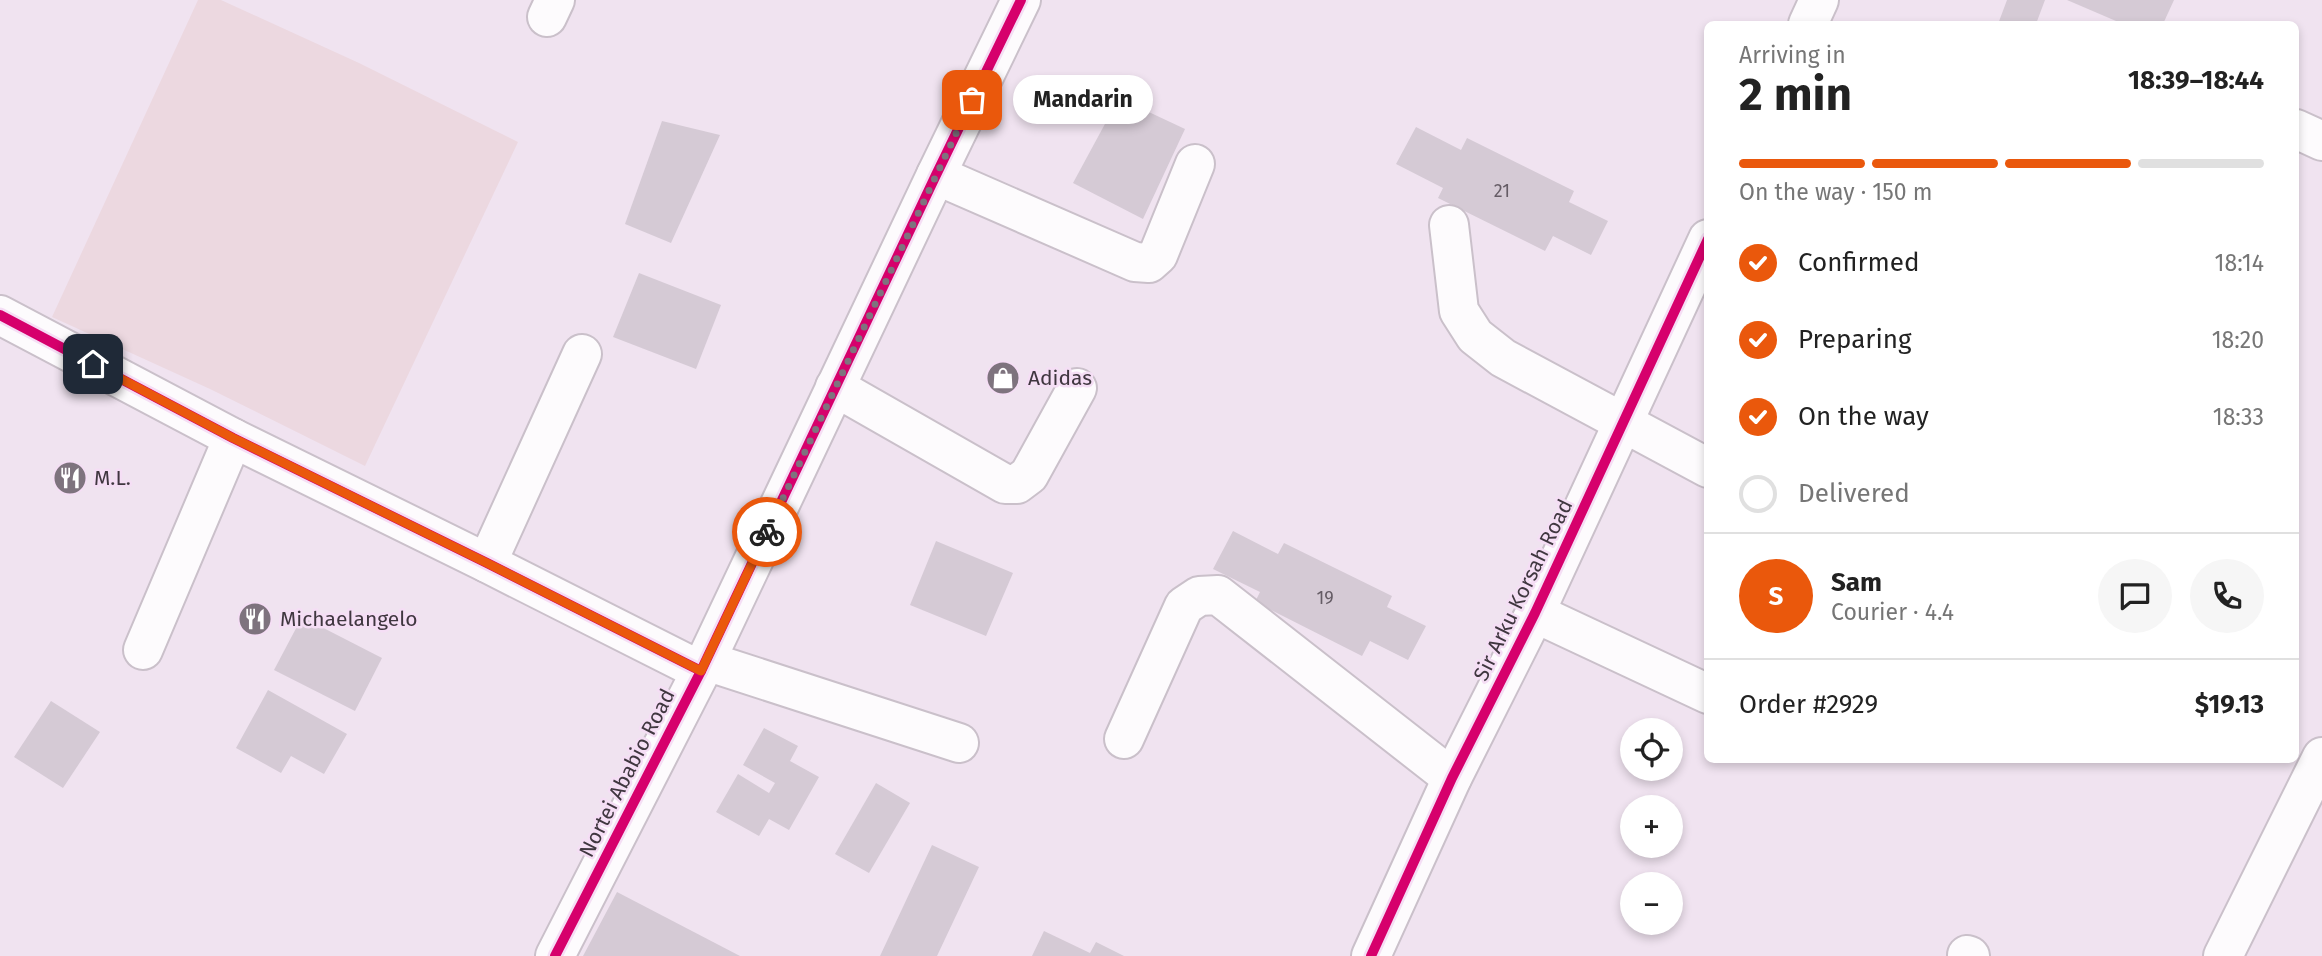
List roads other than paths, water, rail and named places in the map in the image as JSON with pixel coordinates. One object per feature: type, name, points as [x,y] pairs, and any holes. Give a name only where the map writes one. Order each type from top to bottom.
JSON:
[{"type":"street","name":"Nortei Ababio Road","points":[[555,956],[704,666],[1021,0]]},
{"type":"street","points":[[1809,21],[1819,0]]},
{"type":"street","points":[[2299,130],[2322,141]]},
{"type":"street","points":[[936,175],[1135,262],[1149,263],[1158,255],[1195,164]]},
{"type":"street","points":[[1449,225],[1458,311],[1475,336],[1503,358],[1704,466]]},
{"type":"street","name":"Sir Arku Korsah Road","points":[[1371,956],[1452,778],[1535,613],[1623,423],[1695,300],[1704,258]]},
{"type":"street","points":[[0,315],[233,438],[704,666],[959,743]]},
{"type":"street","points":[[487,563],[582,354]]},
{"type":"street","points":[[835,387],[1005,484],[1017,484],[1029,475],[1077,388]]},
{"type":"street","points":[[143,650],[233,438]]},
{"type":"street","points":[[1124,738],[1184,606],[1199,596],[1218,595],[1452,778]]},
{"type":"street","points":[[1535,613],[1704,692]]},
{"type":"street","points":[[2223,956],[2322,757]]},
{"type":"place","name":"Mandarin","points":[[972,100]]},
{"type":"place","name":"Adidas","points":[[1003,378]]},
{"type":"place","name":"M.L.","points":[[70,478]]},
{"type":"place","name":"Michaelangelo","points":[[255,619]]}]
